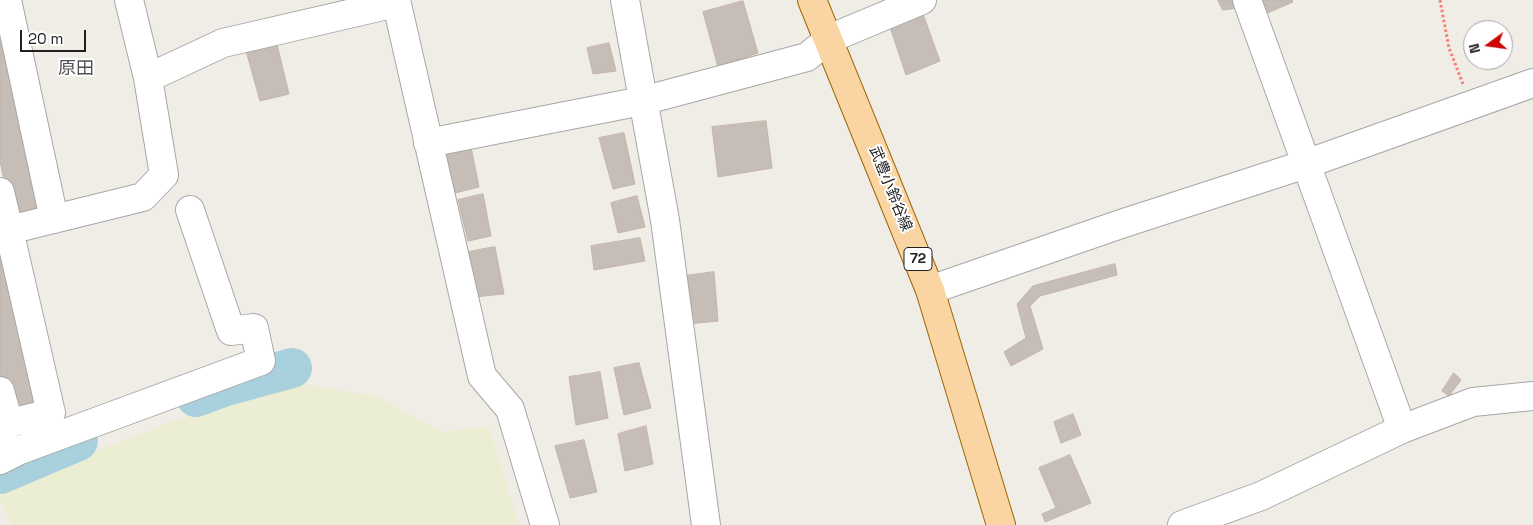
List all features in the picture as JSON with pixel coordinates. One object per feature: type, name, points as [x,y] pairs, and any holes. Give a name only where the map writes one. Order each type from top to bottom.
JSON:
[{"type":"main road","name":"武豊小鈴谷線","points":[[812,0],[930,290],[1002,525]]},
{"type":"street","points":[[7,0],[54,219]]},
{"type":"street","points":[[9,230],[143,197],[164,175],[148,78],[130,0]]},
{"type":"street","points":[[625,0],[665,220],[706,525]]},
{"type":"street","points":[[428,143],[642,101],[807,57],[829,39],[922,0]]},
{"type":"street","points":[[1247,0],[1402,429]]},
{"type":"street","points":[[148,78],[223,43],[396,2],[482,376],[510,409],[545,525]]},
{"type":"street","points":[[930,290],[1121,224],[1306,164],[1533,84]]},
{"type":"street","points":[[0,192],[51,414],[4,430],[0,391]]},
{"type":"street","points":[[0,460],[20,450],[261,361],[254,328],[231,331],[190,210]]},
{"type":"street","points":[[1182,525],[1261,496],[1402,429],[1472,402],[1533,396]]},
{"type":"path","points":[[1440,0],[1449,48],[1471,105]]},
{"type":"green space","points":[[293,382],[378,397],[442,432],[489,426],[519,525],[12,525],[0,502],[0,488],[228,400]]},
{"type":"building","points":[[0,0],[46,212],[13,222],[0,161]]},
{"type":"building","points":[[1218,0],[1235,0],[1237,8],[1223,10]]},
{"type":"building","points":[[1260,0],[1292,0],[1293,2],[1265,14]]},
{"type":"building","points":[[743,1],[758,53],[718,67],[703,12]]},
{"type":"building","points":[[923,14],[940,61],[906,75],[890,27]]},
{"type":"building","points":[[276,40],[289,94],[260,101],[245,47]]},
{"type":"building","points":[[609,43],[616,71],[593,74],[587,48]]},
{"type":"building","points":[[766,121],[772,168],[718,177],[712,127]]},
{"type":"building","points":[[624,133],[635,184],[613,189],[599,138]]},
{"type":"building","points":[[471,147],[479,187],[451,194],[441,154]]},
{"type":"building","points":[[483,194],[491,236],[468,241],[458,200]]},
{"type":"building","points":[[637,196],[645,227],[618,233],[611,203]]},
{"type":"building","points":[[0,228],[41,406],[9,413],[0,376]]},
{"type":"building","points":[[640,238],[645,261],[594,270],[591,246]]},
{"type":"building","points":[[495,247],[504,294],[474,297],[463,253]]},
{"type":"building","points":[[1115,264],[1117,275],[1040,296],[1030,306],[1043,349],[1011,366],[1004,352],[1026,338],[1017,304],[1033,286]]},
{"type":"building","points":[[714,272],[718,321],[688,324],[684,276]]},
{"type":"building","points":[[639,363],[651,408],[624,415],[614,368]]},
{"type":"building","points":[[600,372],[608,418],[576,425],[569,377]]},
{"type":"building","points":[[1454,373],[1461,380],[1449,396],[1442,391]]},
{"type":"building","points":[[1073,414],[1081,435],[1061,443],[1054,422]]},
{"type":"building","points":[[646,426],[653,464],[625,471],[618,434]]},
{"type":"building","points":[[584,440],[597,492],[570,498],[555,446]]},
{"type":"building","points":[[1070,455],[1091,503],[1045,522],[1042,514],[1056,508],[1039,468]]},
{"type":"waterway","points":[[196,397],[223,387],[292,368]]},
{"type":"waterway","points":[[0,474],[78,441]]},
{"type":"district","name":"原田","points":[[76,69]]}]
